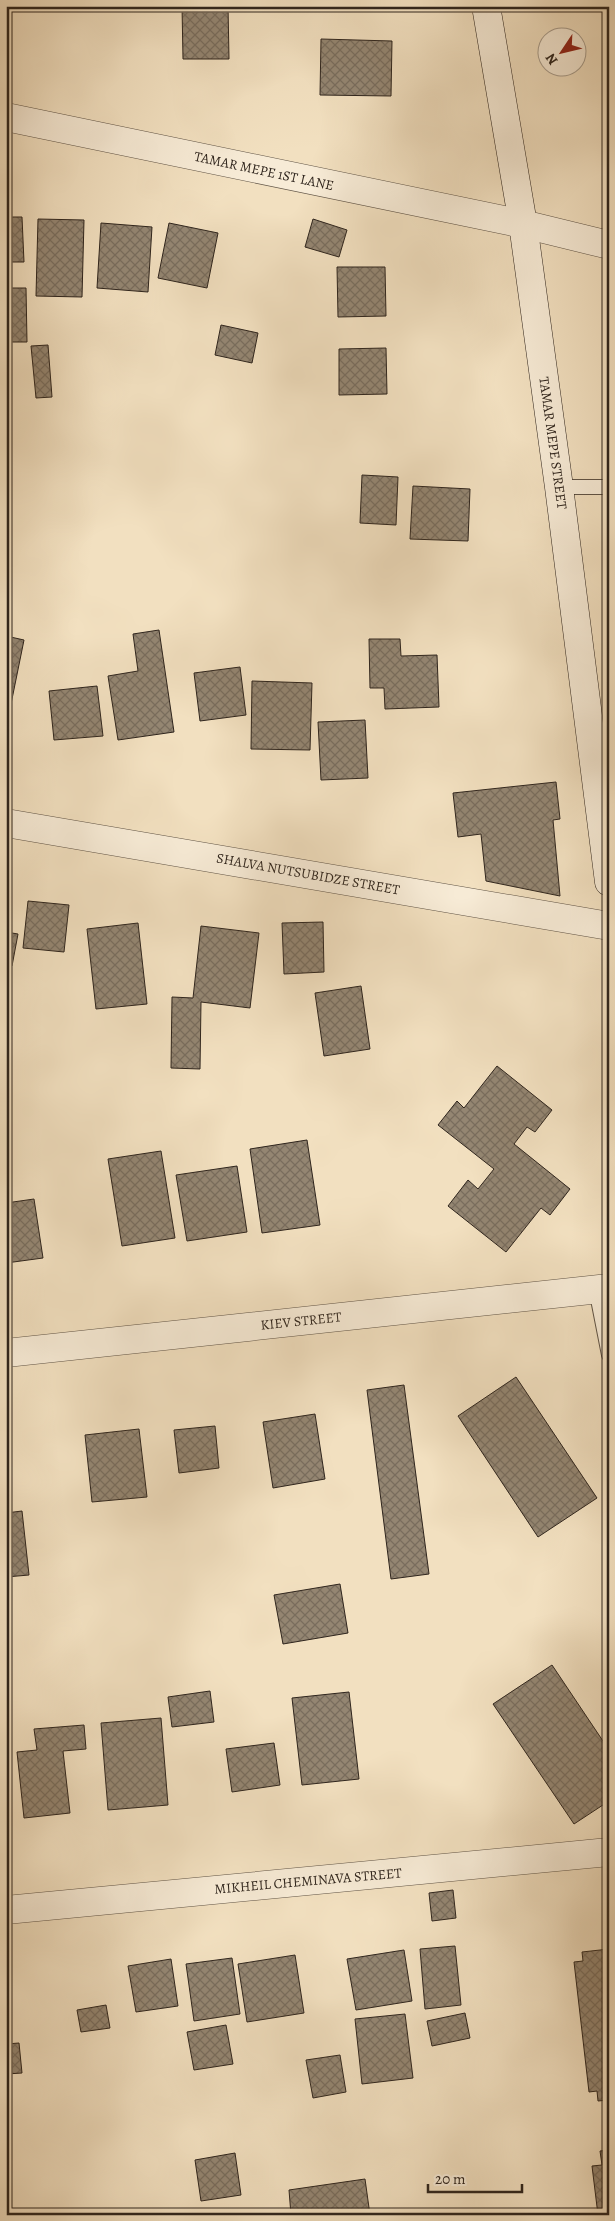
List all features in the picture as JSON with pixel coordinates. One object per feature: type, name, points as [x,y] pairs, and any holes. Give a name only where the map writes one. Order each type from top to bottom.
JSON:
[{"type":"street","name":"TAMAR MEPE STREET","points":[[486,6],[523,224],[559,487],[609,882]]},
{"type":"street","name":"TAMAR MEPE 1ST LANE","points":[[6,116],[523,224],[609,246]]},
{"type":"street","name":"SHALVA NUTSUBIDZE STREET","points":[[6,823],[609,926]]},
{"type":"street","name":"KIEV STREET","points":[[6,1353],[602,1288]]},
{"type":"street","name":"MIKHEIL CHEMINAVA STREET","points":[[6,1910],[609,1852]]},
{"type":"lane","points":[[559,487],[609,487]]},
{"type":"lane","points":[[602,1288],[609,1355]]},
{"type":"building","points":[[182,6],[228,6],[229,59],[183,59]]},
{"type":"building","points":[[321,39],[392,41],[391,96],[320,95]]},
{"type":"building","points":[[6,217],[22,217],[24,262],[6,262]]},
{"type":"building","points":[[38,219],[84,220],[82,297],[36,296]]},
{"type":"building","points":[[313,219],[347,230],[339,257],[305,247]]},
{"type":"building","points":[[101,223],[152,227],[148,292],[97,288]]},
{"type":"building","points":[[169,223],[218,233],[207,288],[158,278]]},
{"type":"building","points":[[337,267],[385,267],[386,316],[338,317]]},
{"type":"building","points":[[9,288],[26,288],[27,342],[10,342]]},
{"type":"building","points":[[221,325],[258,333],[252,363],[215,355]]},
{"type":"building","points":[[48,345],[52,397],[36,398],[31,346]]},
{"type":"building","points":[[386,348],[387,394],[339,395],[339,349]]},
{"type":"building","points":[[362,475],[398,477],[396,525],[360,523]]},
{"type":"building","points":[[413,486],[470,489],[468,541],[410,539]]},
{"type":"building","points":[[159,630],[174,732],[118,740],[108,676],[138,671],[133,634]]},
{"type":"building","points":[[6,636],[24,640],[11,704],[6,703]]},
{"type":"building","points":[[369,639],[400,639],[401,656],[437,655],[439,707],[385,709],[384,688],[370,688]]},
{"type":"building","points":[[240,667],[246,715],[200,721],[194,673]]},
{"type":"building","points":[[252,681],[312,683],[310,750],[251,749]]},
{"type":"building","points":[[97,686],[103,736],[54,740],[49,691]]},
{"type":"building","points":[[365,720],[368,778],[321,780],[318,722]]},
{"type":"building","points":[[556,782],[560,819],[553,820],[560,896],[486,881],[481,834],[458,837],[453,793]]},
{"type":"building","points":[[6,894],[11,895],[6,926]]},
{"type":"building","points":[[28,901],[69,905],[64,952],[23,948]]},
{"type":"building","points":[[323,922],[324,972],[284,974],[282,923]]},
{"type":"building","points":[[138,923],[147,1004],[96,1009],[87,929]]},
{"type":"building","points":[[201,926],[259,933],[250,1008],[201,1002],[200,1069],[171,1068],[172,997],[193,998]]},
{"type":"building","points":[[6,932],[18,934],[12,966],[6,965]]},
{"type":"building","points":[[361,986],[370,1049],[324,1056],[315,993]]},
{"type":"building","points":[[497,1066],[552,1110],[535,1132],[527,1127],[514,1144],[570,1189],[550,1215],[541,1208],[506,1252],[448,1206],[468,1180],[478,1189],[494,1169],[438,1125],[457,1101],[464,1108]]},
{"type":"building","points":[[307,1140],[320,1225],[262,1233],[250,1149]]},
{"type":"building","points":[[161,1151],[175,1238],[122,1246],[108,1159]]},
{"type":"building","points":[[237,1166],[247,1232],[187,1241],[176,1175]]},
{"type":"building","points":[[34,1199],[43,1258],[6,1263],[6,1203]]},
{"type":"building","points":[[516,1377],[597,1498],[538,1537],[458,1416]]},
{"type":"building","points":[[404,1385],[429,1574],[391,1579],[367,1390]]},
{"type":"building","points":[[315,1414],[325,1479],[273,1488],[263,1422]]},
{"type":"building","points":[[215,1426],[219,1468],[179,1473],[174,1430]]},
{"type":"building","points":[[139,1429],[147,1497],[92,1502],[85,1435]]},
{"type":"building","points":[[22,1511],[29,1575],[6,1577],[6,1513]]},
{"type":"building","points":[[340,1584],[348,1633],[283,1644],[274,1595]]},
{"type":"building","points":[[552,1665],[609,1750],[609,1801],[574,1824],[493,1704]]},
{"type":"building","points":[[210,1691],[214,1722],[172,1727],[168,1697]]},
{"type":"building","points":[[349,1692],[359,1779],[302,1785],[292,1698]]},
{"type":"building","points":[[161,1718],[168,1805],[108,1810],[101,1723]]},
{"type":"building","points":[[84,1725],[86,1749],[63,1751],[70,1813],[24,1818],[17,1752],[37,1750],[34,1729]]},
{"type":"building","points":[[274,1743],[280,1785],[232,1792],[226,1749]]},
{"type":"building","points":[[453,1890],[456,1918],[432,1921],[429,1893]]},
{"type":"building","points":[[455,1946],[461,2005],[425,2009],[420,1949]]},
{"type":"building","points":[[609,1949],[609,2100],[598,2101],[597,2091],[589,2092],[574,1962],[583,1961],[582,1952]]},
{"type":"building","points":[[404,1950],[412,2001],[356,2010],[347,1959]]},
{"type":"building","points":[[295,1955],[304,2013],[247,2022],[238,1964]]},
{"type":"building","points":[[232,1958],[240,2014],[194,2021],[186,1964]]},
{"type":"building","points":[[171,1959],[178,2006],[136,2012],[128,1966]]},
{"type":"building","points":[[106,2005],[110,2028],[81,2032],[77,2010]]},
{"type":"building","points":[[465,2013],[470,2038],[432,2046],[427,2021]]},
{"type":"building","points":[[405,2014],[413,2078],[362,2084],[355,2019]]},
{"type":"building","points":[[226,2025],[233,2064],[194,2070],[187,2032]]},
{"type":"building","points":[[19,2043],[22,2073],[6,2074],[6,2044]]},
{"type":"building","points":[[340,2055],[346,2092],[313,2098],[306,2060]]},
{"type":"building","points":[[609,2150],[609,2215],[598,2215],[592,2166],[602,2165],[600,2151]]},
{"type":"building","points":[[235,2153],[241,2195],[201,2201],[195,2160]]},
{"type":"building","points":[[365,2179],[370,2215],[337,2215],[336,2211],[291,2215],[289,2190]]}]
